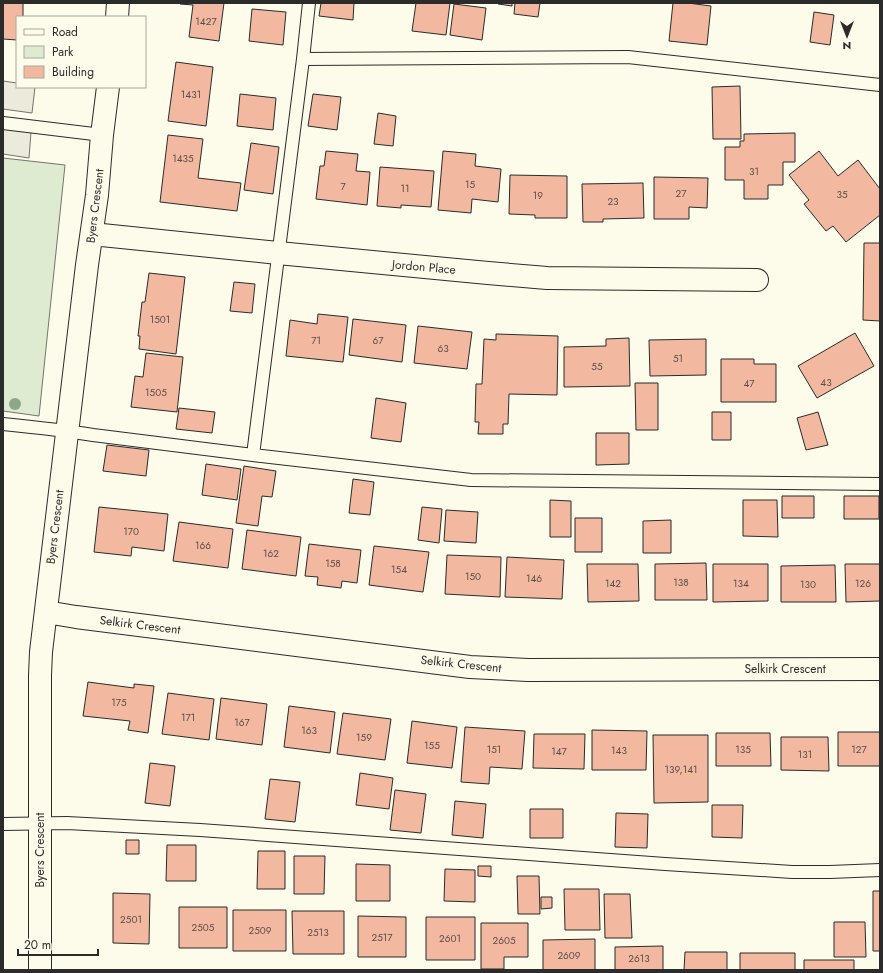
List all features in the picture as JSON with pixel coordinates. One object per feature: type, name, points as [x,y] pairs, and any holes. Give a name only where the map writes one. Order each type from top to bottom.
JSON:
[{"type":"street","points":[[116,16],[118,3]]},
{"type":"street","name":"Byers Crescent","points":[[40,970],[40,675],[42,642],[86,272],[97,195],[108,88]]},
{"type":"street","name":"Jordon Place","points":[[92,234],[488,274],[547,278],[757,280]]},
{"type":"street","name":"Selkirk Crescent","points":[[46,612],[470,667],[528,670],[880,669]]},
{"type":"lane","points":[[253,454],[309,3]]},
{"type":"lane","points":[[303,59],[628,57],[880,85]]},
{"type":"lane","points":[[3,123],[102,135]]},
{"type":"lane","points":[[3,424],[43,429],[67,430],[101,436],[471,480],[880,484]]},
{"type":"lane","points":[[3,824],[67,823],[200,830],[792,872],[880,870]]},
{"type":"green space","points":[[3,158],[65,165],[39,416],[3,411]]},
{"type":"shaded area","points":[[3,81],[16,83],[16,88],[35,88],[32,113],[3,109]]},
{"type":"shaded area","points":[[3,128],[31,132],[29,158],[3,154]]},
{"type":"building","points":[[3,3],[23,3],[23,16],[16,16],[16,40],[3,39]]},
{"type":"building","points":[[180,3],[224,3],[219,41],[189,37],[193,5]]},
{"type":"building","points":[[321,3],[354,3],[353,20],[319,16]]},
{"type":"building","points":[[416,3],[450,3],[446,35],[412,31]]},
{"type":"building","points":[[512,3],[512,6],[498,4]]},
{"type":"building","points":[[515,3],[540,3],[538,17],[514,14]]},
{"type":"building","points":[[673,3],[711,6],[707,45],[669,41]]},
{"type":"building","points":[[454,4],[486,8],[482,40],[450,35]]},
{"type":"building","points":[[252,9],[286,12],[283,45],[249,41]]},
{"type":"building","points":[[814,12],[834,15],[830,45],[810,42]]},
{"type":"building","points":[[176,62],[213,67],[206,126],[168,121]]},
{"type":"building","points":[[740,86],[741,139],[713,139],[712,87]]},
{"type":"building","points":[[240,94],[276,98],[273,130],[237,126]]},
{"type":"building","points":[[313,94],[341,97],[337,130],[308,126]]},
{"type":"building","points":[[378,113],[396,116],[393,146],[374,144]]},
{"type":"building","points":[[795,133],[795,162],[783,162],[783,185],[768,185],[768,199],[744,199],[744,180],[725,180],[725,147],[740,147],[740,141],[744,141],[744,134]]},
{"type":"building","points":[[168,135],[203,139],[198,178],[241,183],[237,211],[160,202]]},
{"type":"building","points":[[251,143],[279,147],[273,194],[244,190]]},
{"type":"building","points":[[326,151],[358,154],[356,171],[370,172],[367,205],[316,199],[320,166],[324,166]]},
{"type":"building","points":[[443,151],[476,154],[475,166],[501,169],[498,202],[472,199],[471,213],[438,210]]},
{"type":"building","points":[[819,151],[838,176],[858,160],[880,189],[880,215],[846,242],[833,226],[826,231],[804,204],[809,200],[789,175]]},
{"type":"building","points":[[380,167],[434,171],[431,207],[401,205],[401,208],[377,206]]},
{"type":"building","points":[[510,175],[567,176],[567,218],[535,218],[535,215],[509,214]]},
{"type":"building","points":[[654,177],[708,178],[707,208],[689,207],[689,219],[654,219]]},
{"type":"building","points":[[643,183],[644,218],[603,219],[603,222],[583,222],[582,184]]},
{"type":"building","points":[[864,243],[880,243],[880,321],[863,320]]},
{"type":"building","points":[[149,273],[185,277],[176,354],[139,349],[140,336],[138,336],[142,302],[145,302]]},
{"type":"building","points":[[234,282],[255,284],[252,313],[230,311]]},
{"type":"building","points":[[318,314],[348,317],[343,362],[286,356],[290,320],[317,324]]},
{"type":"building","points":[[353,319],[406,325],[402,362],[349,355]]},
{"type":"building","points":[[418,326],[472,332],[467,369],[414,363]]},
{"type":"building","points":[[855,333],[874,366],[817,398],[798,366]]},
{"type":"building","points":[[496,334],[558,336],[557,395],[509,394],[508,424],[503,424],[503,434],[478,434],[479,422],[475,422],[476,384],[482,384],[484,339],[496,340]]},
{"type":"building","points":[[629,338],[630,386],[564,387],[564,347],[606,346],[606,339]]},
{"type":"building","points":[[706,339],[706,375],[650,376],[649,340]]},
{"type":"building","points":[[146,353],[183,357],[177,412],[131,407],[135,376],[143,377]]},
{"type":"building","points":[[721,359],[754,359],[754,364],[776,364],[776,402],[721,402]]},
{"type":"building","points":[[635,383],[658,383],[658,430],[636,430]]},
{"type":"building","points":[[376,398],[406,403],[401,442],[371,438]]},
{"type":"building","points":[[179,408],[215,412],[212,433],[176,429]]},
{"type":"building","points":[[712,412],[731,412],[731,440],[712,440]]},
{"type":"building","points":[[818,412],[828,445],[806,450],[797,418]]},
{"type":"building","points":[[596,433],[629,433],[629,464],[596,465]]},
{"type":"building","points":[[107,445],[149,450],[146,476],[103,471]]},
{"type":"building","points":[[206,464],[241,469],[237,500],[202,495]]},
{"type":"building","points":[[244,466],[276,471],[272,497],[262,496],[258,526],[236,523]]},
{"type":"building","points":[[353,479],[374,482],[370,515],[349,513]]},
{"type":"building","points":[[782,496],[814,496],[814,518],[782,518]]},
{"type":"building","points":[[844,496],[879,496],[879,519],[844,519]]},
{"type":"building","points":[[550,500],[571,501],[571,537],[550,537]]},
{"type":"building","points":[[743,500],[777,500],[778,537],[743,536]]},
{"type":"building","points":[[99,507],[168,514],[164,551],[132,547],[131,556],[94,552]]},
{"type":"building","points":[[422,507],[442,509],[439,543],[418,540]]},
{"type":"building","points":[[446,510],[478,512],[476,543],[444,541]]},
{"type":"building","points":[[575,518],[602,518],[602,552],[575,552]]},
{"type":"building","points":[[671,520],[671,553],[643,553],[643,521]]},
{"type":"building","points":[[179,522],[233,529],[228,568],[173,561]]},
{"type":"building","points":[[247,530],[301,537],[296,576],[242,569]]},
{"type":"building","points":[[309,544],[361,550],[357,583],[342,581],[341,588],[317,585],[318,577],[305,576]]},
{"type":"building","points":[[374,546],[429,552],[423,592],[369,585]]},
{"type":"building","points":[[447,555],[501,557],[500,597],[445,594]]},
{"type":"building","points":[[507,557],[564,560],[562,599],[505,597]]},
{"type":"building","points":[[706,563],[707,600],[655,600],[655,564]]},
{"type":"building","points":[[587,564],[638,564],[639,601],[588,602]]},
{"type":"building","points":[[713,564],[768,564],[768,601],[713,602]]},
{"type":"building","points":[[845,564],[880,564],[880,601],[846,602]]},
{"type":"building","points":[[835,565],[836,602],[781,602],[781,566]]},
{"type":"building","points":[[88,682],[134,688],[134,684],[154,686],[148,733],[128,730],[130,721],[83,716]]},
{"type":"building","points":[[168,693],[214,699],[209,740],[162,734]]},
{"type":"building","points":[[221,698],[267,704],[262,745],[216,739]]},
{"type":"building","points":[[289,706],[335,712],[330,753],[284,747]]},
{"type":"building","points":[[343,713],[391,719],[385,760],[337,754]]},
{"type":"building","points":[[412,721],[457,727],[452,768],[407,763]]},
{"type":"building","points":[[465,727],[525,731],[522,769],[490,767],[489,784],[461,782]]},
{"type":"building","points":[[592,730],[647,731],[646,770],[592,770]]},
{"type":"building","points":[[838,732],[880,732],[880,766],[838,766]]},
{"type":"building","points":[[716,733],[770,733],[771,766],[716,766]]},
{"type":"building","points":[[534,734],[585,734],[584,769],[533,768]]},
{"type":"building","points":[[653,735],[708,735],[708,802],[654,803]]},
{"type":"building","points":[[781,737],[828,737],[829,771],[781,770]]},
{"type":"building","points":[[150,763],[175,766],[170,806],[145,803]]},
{"type":"building","points":[[360,773],[393,778],[389,809],[356,805]]},
{"type":"building","points":[[270,779],[300,782],[295,822],[265,819]]},
{"type":"building","points":[[395,790],[426,794],[421,833],[390,830]]},
{"type":"building","points":[[455,801],[486,804],[483,838],[452,835]]},
{"type":"building","points":[[712,805],[743,805],[742,838],[712,837]]},
{"type":"building","points":[[530,809],[563,809],[563,838],[530,838]]},
{"type":"building","points":[[616,813],[648,814],[647,848],[615,847]]},
{"type":"building","points":[[126,840],[139,840],[139,854],[126,854]]},
{"type":"building","points":[[167,845],[196,845],[196,881],[166,881]]},
{"type":"building","points":[[258,851],[285,851],[285,889],[257,889]]},
{"type":"building","points":[[294,856],[325,856],[324,894],[294,894]]},
{"type":"building","points":[[356,864],[390,865],[390,901],[356,901]]},
{"type":"building","points":[[478,866],[491,866],[491,877],[478,876]]},
{"type":"building","points":[[445,869],[475,870],[475,902],[444,901]]},
{"type":"building","points":[[517,876],[539,876],[540,914],[518,914]]},
{"type":"building","points":[[564,889],[599,889],[600,930],[565,930]]},
{"type":"building","points":[[873,891],[880,891],[880,951],[873,951]]},
{"type":"building","points":[[113,893],[150,894],[149,944],[113,943]]},
{"type":"building","points":[[604,894],[630,894],[632,938],[605,938]]},
{"type":"building","points":[[541,897],[552,897],[552,908],[541,909]]},
{"type":"building","points":[[179,907],[227,907],[227,948],[179,948]]},
{"type":"building","points":[[233,910],[286,910],[286,951],[233,951]]},
{"type":"building","points":[[292,911],[344,911],[344,954],[293,954]]},
{"type":"building","points":[[358,916],[406,917],[406,957],[358,957]]},
{"type":"building","points":[[426,917],[475,917],[475,960],[426,960]]},
{"type":"building","points":[[834,922],[865,922],[866,957],[834,957]]},
{"type":"building","points":[[481,923],[528,923],[528,957],[504,957],[504,969],[481,969]]},
{"type":"building","points":[[595,939],[595,970],[543,970],[543,940]]},
{"type":"building","points":[[663,946],[663,970],[615,970],[615,947]]},
{"type":"building","points":[[685,952],[727,952],[727,970],[684,970]]},
{"type":"building","points":[[740,953],[795,953],[795,970],[740,970]]},
{"type":"building","points":[[804,960],[854,960],[854,970],[804,970]]}]
